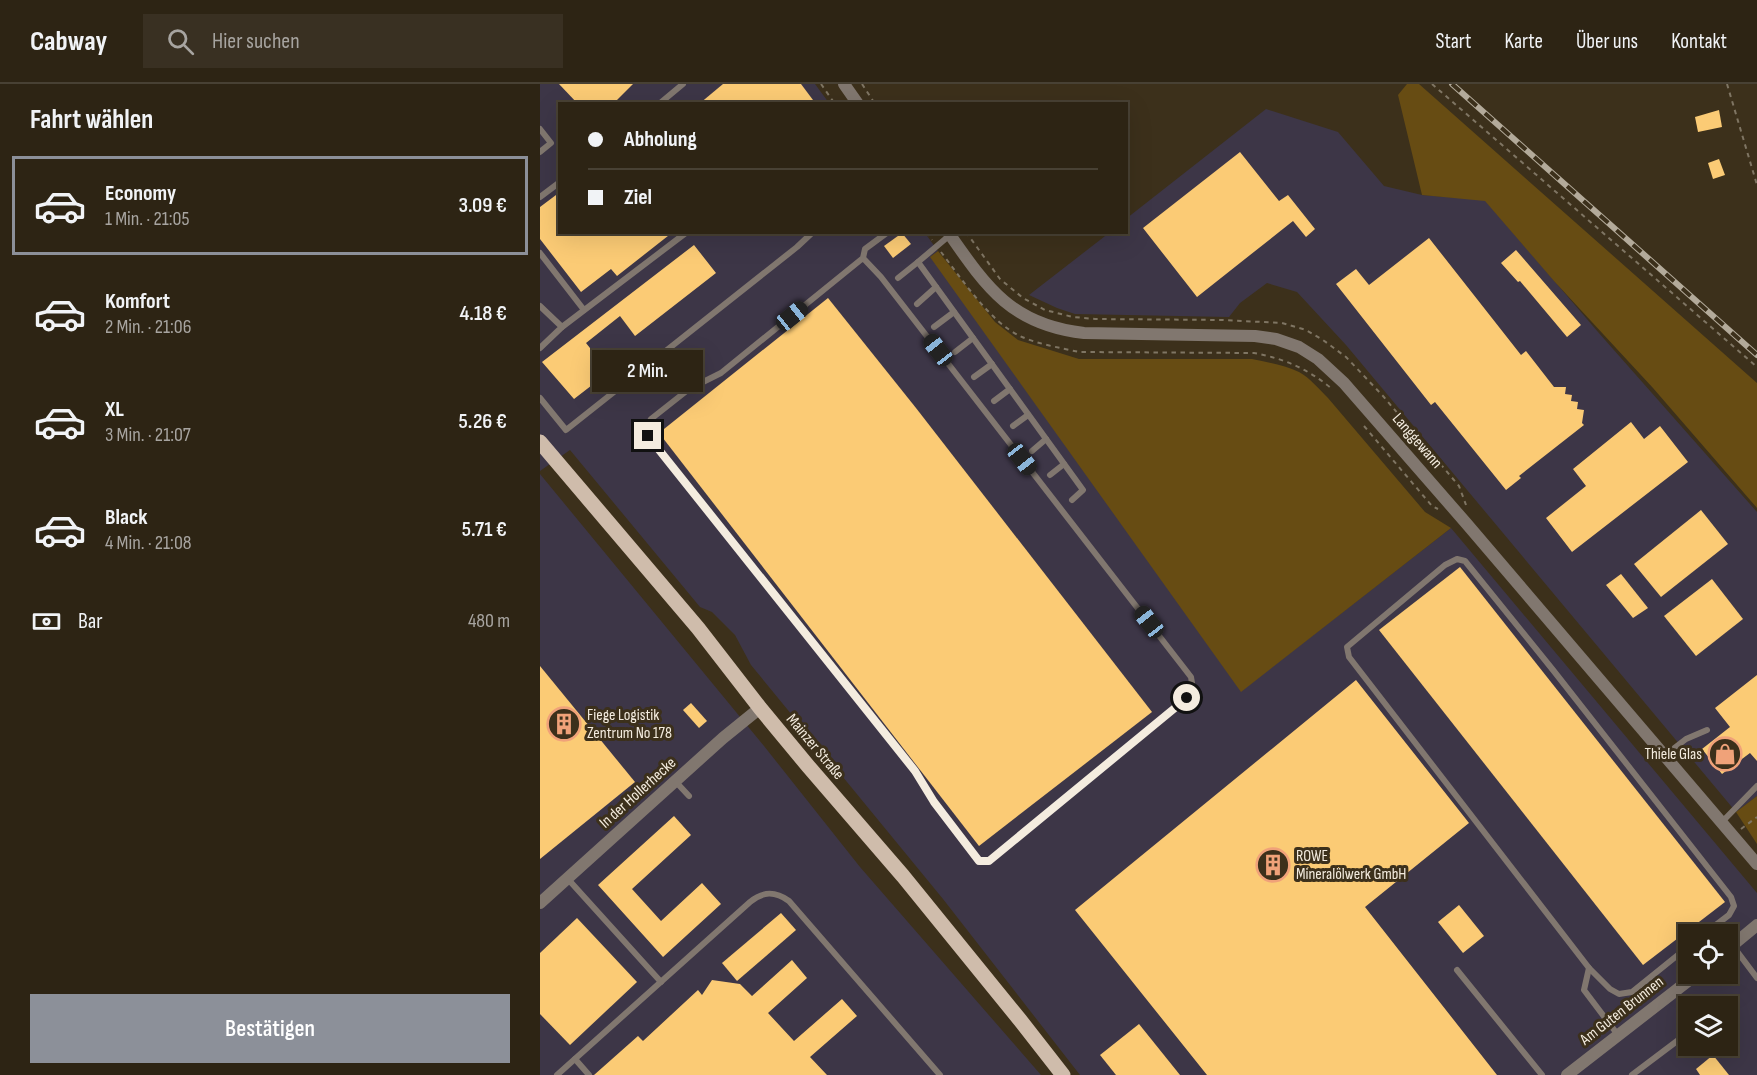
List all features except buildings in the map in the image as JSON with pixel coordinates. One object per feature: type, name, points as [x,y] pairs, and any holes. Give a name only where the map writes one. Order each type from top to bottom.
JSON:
[{"type":"main road","name":"Mainzer Straße","points":[[540,442],[691,620],[808,766],[903,876],[1063,1075]]},
{"type":"street","points":[[844,84],[857,102]]},
{"type":"street","name":"Langgewann","points":[[949,234],[993,292],[1018,312],[1049,326],[1084,333],[1255,336],[1276,339],[1299,347],[1318,359],[1344,382],[1720,823],[1737,832],[1757,864]]},
{"type":"street","name":"In der Hollerhecke","points":[[540,903],[723,738],[760,708]]},
{"type":"street","points":[[1738,940],[1757,925]]},
{"type":"street","name":"Am Guten Brunnen","points":[[1567,1075],[1684,984]]},
{"type":"lane","points":[[662,102],[684,84]]},
{"type":"lane","points":[[540,129],[552,143],[540,152]]},
{"type":"lane","points":[[540,197],[558,184]]},
{"type":"lane","points":[[540,348],[562,327],[684,234]]},
{"type":"lane","points":[[540,398],[567,430],[811,234]]},
{"type":"lane","points":[[863,258],[881,277],[1191,677],[1194,689],[1187,698],[989,861],[979,861],[934,802],[915,771],[648,436],[646,428],[651,419],[689,389],[721,373],[863,258],[866,249],[885,234]]},
{"type":"lane","points":[[898,278],[949,234]]},
{"type":"lane","points":[[540,253],[584,310]]},
{"type":"lane","points":[[918,262],[1083,490],[1072,500]]},
{"type":"lane","points":[[916,304],[936,287]]},
{"type":"lane","points":[[540,306],[562,327]]},
{"type":"lane","points":[[934,327],[954,312]]},
{"type":"lane","points":[[955,352],[973,338]]},
{"type":"lane","points":[[974,377],[992,364]]},
{"type":"lane","points":[[994,401],[1010,389]]},
{"type":"lane","points":[[1013,426],[1029,415]]},
{"type":"lane","points":[[1032,451],[1046,439]]},
{"type":"lane","points":[[1050,475],[1064,464]]},
{"type":"lane","points":[[1678,955],[1632,992],[1619,994],[1610,989],[1589,968],[1349,657],[1347,646],[1445,565],[1457,559],[1464,561],[1731,897],[1734,906],[1729,915],[1717,924]]},
{"type":"lane","points":[[1664,756],[1686,739],[1707,729]]},
{"type":"lane","points":[[676,782],[688,796]]},
{"type":"lane","points":[[1720,823],[1757,786]]},
{"type":"lane","points":[[567,878],[661,982]]},
{"type":"lane","points":[[557,1075],[757,897],[765,893],[782,896],[789,901],[940,1075]]},
{"type":"lane","points":[[1738,956],[1757,978]]},
{"type":"lane","points":[[1589,968],[1584,990],[1618,1035]]},
{"type":"lane","points":[[1457,970],[1542,1075]]},
{"type":"lane","points":[[1635,1074],[1678,1041]]},
{"type":"lane","points":[[575,1059],[589,1075]]},
{"type":"path","points":[[821,84],[834,102]]},
{"type":"path","points":[[862,84],[874,102]]},
{"type":"path","points":[[1432,84],[1757,367]]},
{"type":"path","points":[[1727,84],[1757,185]]},
{"type":"path","points":[[928,234],[980,303],[1020,336],[1079,352],[1254,353],[1279,358],[1303,369],[1337,393]]},
{"type":"path","points":[[967,234],[1000,279],[1023,298],[1045,310],[1073,317],[1095,319],[1282,323],[1306,330],[1346,357],[1383,396],[1459,486],[1467,508]]},
{"type":"path","points":[[1359,419],[1432,506],[1441,511]]},
{"type":"path","points":[[1737,832],[1757,817]]},
{"type":"path","points":[[1737,832],[1747,835]]},
{"type":"shaded area","points":[[540,84],[815,84],[828,102],[558,102],[558,234],[926,234],[938,251],[931,257],[1241,691],[1451,528],[1757,893],[1757,1075],[1080,1075],[943,899],[751,665],[735,635],[712,612],[700,607],[570,450],[540,471]]},
{"type":"shaded area","points":[[1407,84],[1419,84],[1757,383],[1757,508],[1485,201],[1422,195],[1398,95]]},
{"type":"shaded area","points":[[1266,109],[1338,132],[1384,186],[1422,195],[1485,200],[1757,512],[1757,796],[1736,812],[1346,345],[1297,292],[1267,283],[1240,303],[1229,317],[1075,314],[1029,295],[1108,234],[1128,234],[1128,217]]},
{"type":"shaded area","points":[[938,251],[995,322],[1018,340],[1079,359],[1252,359],[1299,372],[1311,380],[1328,398],[1425,512],[1451,528],[1241,692],[930,257]]},
{"type":"shaded area","points":[[540,474],[764,746],[860,867],[1041,1075],[540,1075]]},
{"type":"shaded area","points":[[1757,796],[1757,844],[1736,812]]},
{"type":"railway","points":[[1452,84],[1757,355]]},
{"type":"place","name":"Fiege Logistik Zentrum No 178","points":[[564,724]]},
{"type":"place","name":"Thiele Glas","points":[[1725,754]]},
{"type":"place","name":"ROWE Mineralölwerk GmbH","points":[[1273,865]]},
{"type":"route","points":[[648,436],[915,771],[934,802],[979,861],[989,861],[1187,698]]}]
